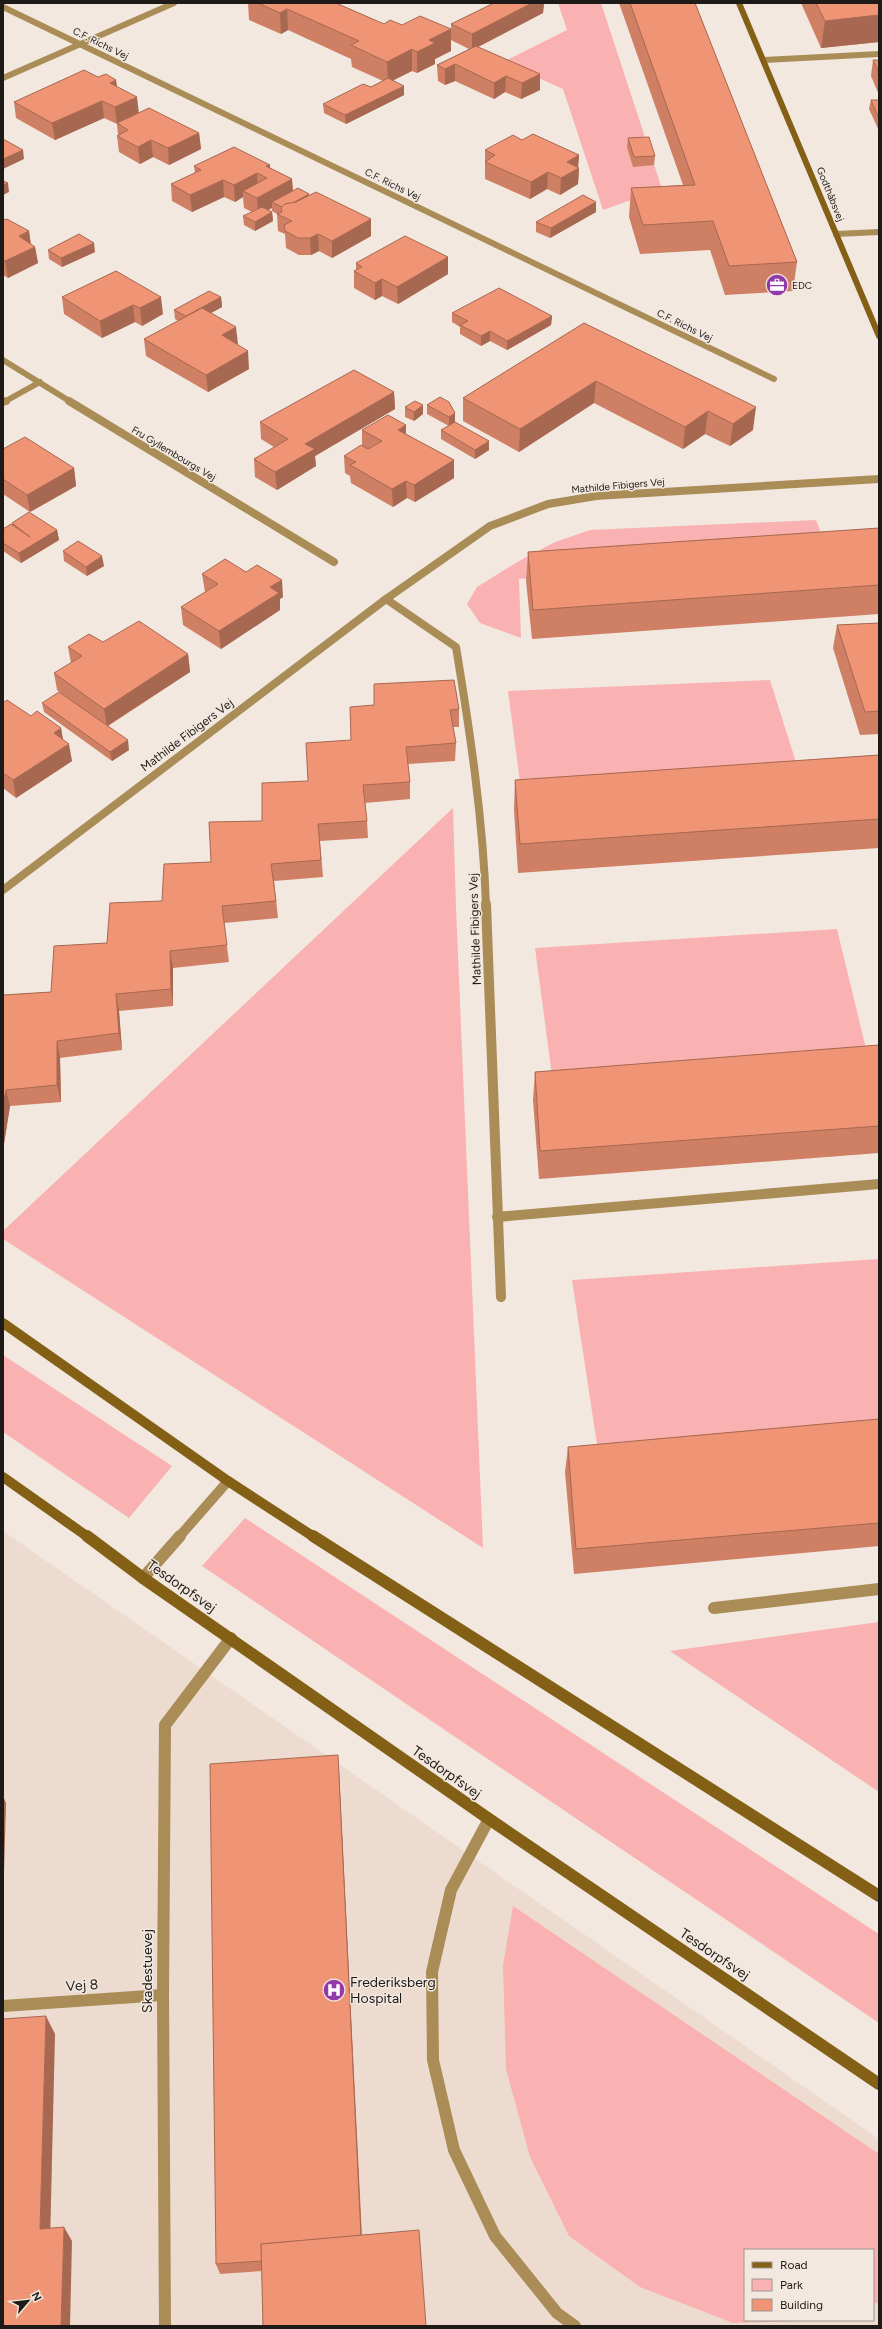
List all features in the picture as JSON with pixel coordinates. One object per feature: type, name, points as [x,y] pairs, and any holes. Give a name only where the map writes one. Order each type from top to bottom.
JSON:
[{"type":"street","points":[[3,78],[174,3]]},
{"type":"street","name":"Godthåbsvej","points":[[739,3],[879,336]]},
{"type":"street","name":"C.F. Richs Vej","points":[[3,7],[774,379]]},
{"type":"street","points":[[764,60],[879,54]]},
{"type":"street","points":[[836,234],[879,232]]},
{"type":"street","name":"Fru Gyllembourgs Vej","points":[[3,360],[334,562]]},
{"type":"street","points":[[3,402],[40,382]]},
{"type":"street","name":"Mathilde Fibigers Vej","points":[[3,890],[386,599],[490,526],[548,504],[596,496],[879,480]]},
{"type":"street","name":"Mathilde Fibigers Vej","points":[[386,599],[456,647],[472,742],[485,867],[501,1297]]},
{"type":"street","points":[[497,1217],[879,1184]]},
{"type":"street","points":[[3,1323],[228,1482],[879,1896]]},
{"type":"street","name":"Tesdorpfsvej","points":[[3,1477],[123,1561],[143,1578],[489,1819],[879,2084]]},
{"type":"street","points":[[143,1578],[228,1482]]},
{"type":"street","points":[[714,1608],[879,1589]]},
{"type":"street","name":"Skadestuevej","points":[[165,2326],[163,1995],[165,1725],[231,1638]]},
{"type":"street","points":[[489,1819],[451,1890],[444,1920],[432,1972],[433,2060],[454,2150],[495,2236],[557,2312],[575,2326]]},
{"type":"street","name":"Vej 8","points":[[3,2006],[163,1995]]},
{"type":"shaded area","name":"Frederiksberg Hospital","points":[[3,1531],[879,2139],[879,2326],[3,2326]]},
{"type":"green space","points":[[558,3],[601,3],[662,189],[603,210],[563,89],[503,62],[567,30]]},
{"type":"green space","points":[[816,520],[830,556],[519,579],[521,638],[480,623],[467,604],[477,587],[519,561],[555,542],[590,530]]},
{"type":"green space","points":[[770,680],[800,775],[522,797],[508,691]]},
{"type":"green space","points":[[453,808],[483,1548],[3,1239],[3,1231]]},
{"type":"green space","points":[[837,929],[868,1057],[553,1083],[535,948]]},
{"type":"green space","points":[[879,1259],[879,1429],[598,1451],[572,1280]]},
{"type":"green space","points":[[3,1355],[172,1466],[129,1518],[3,1432]]},
{"type":"green space","points":[[245,1518],[879,1934],[879,2023],[202,1566]]},
{"type":"green space","points":[[879,1622],[879,1792],[670,1651]]},
{"type":"green space","points":[[513,1906],[879,2154],[879,2302],[874,2304],[874,2249],[744,2249],[744,2321],[800,2321],[733,2323],[640,2287],[569,2236],[530,2157],[506,2069],[503,1965]]},
{"type":"building","points":[[258,3],[336,3],[384,24],[390,20],[402,25],[420,16],[451,29],[429,40],[435,43],[417,52],[412,49],[387,62],[351,45],[359,41],[287,9],[280,13]]},
{"type":"building","points":[[494,3],[532,3],[472,34],[451,24]]},
{"type":"building","points":[[630,3],[695,3],[797,262],[729,266],[713,221],[643,225],[631,188],[695,185]]},
{"type":"building","points":[[816,3],[879,3],[879,15],[825,21]]},
{"type":"building","points":[[476,46],[540,74],[522,83],[506,76],[494,83],[455,64],[445,69],[437,65]]},
{"type":"building","points":[[873,60],[879,60],[879,72]]},
{"type":"building","points":[[84,70],[98,77],[106,74],[116,80],[110,83],[137,97],[115,107],[102,101],[52,123],[14,102]]},
{"type":"building","points":[[388,78],[404,86],[345,115],[323,104],[363,84],[371,87]]},
{"type":"building","points":[[871,100],[879,100],[879,119]]},
{"type":"building","points":[[149,108],[199,133],[168,148],[151,140],[138,147],[117,136],[128,130],[117,123]]},
{"type":"building","points":[[533,134],[579,155],[567,162],[579,168],[561,178],[548,172],[531,182],[485,162],[495,155],[485,150],[513,135],[522,140]]},
{"type":"building","points":[[649,137],[655,156],[634,157],[628,138]]},
{"type":"building","points":[[3,139],[23,150],[3,159]]},
{"type":"building","points":[[234,147],[270,165],[266,166],[292,179],[257,198],[243,191],[267,178],[257,173],[234,185],[223,180],[190,195],[171,184],[201,170],[194,166]]},
{"type":"building","points":[[298,188],[309,194],[293,203],[285,204],[282,207],[272,202]]},
{"type":"building","points":[[316,192],[371,219],[332,241],[318,234],[310,238],[298,238],[285,231],[284,225],[292,221],[277,214],[282,212],[281,208],[285,204],[296,202]]},
{"type":"building","points":[[583,195],[596,202],[551,228],[536,222]]},
{"type":"building","points":[[262,207],[272,212],[255,222],[243,216]]},
{"type":"building","points":[[7,219],[29,231],[19,236],[35,247],[5,261],[3,260],[3,220]]},
{"type":"building","points":[[79,234],[94,243],[61,258],[48,250]]},
{"type":"building","points":[[405,236],[448,257],[397,287],[382,279],[375,283],[354,271],[362,267],[356,263]]},
{"type":"building","points":[[116,271],[161,297],[140,308],[133,305],[100,321],[62,297]]},
{"type":"building","points":[[499,288],[552,316],[507,341],[490,331],[481,336],[460,325],[468,321],[452,313]]},
{"type":"building","points":[[209,291],[221,297],[186,316],[174,310]]},
{"type":"building","points":[[202,308],[236,327],[222,335],[248,351],[206,375],[144,339]]},
{"type":"building","points":[[584,323],[756,407],[733,424],[708,411],[685,427],[596,381],[520,429],[463,398]]},
{"type":"building","points":[[354,370],[394,392],[305,444],[315,449],[275,472],[254,459],[288,439],[260,422]]},
{"type":"building","points":[[440,397],[449,402],[455,413],[449,417],[427,405]]},
{"type":"building","points":[[415,401],[423,405],[414,412],[405,407]]},
{"type":"building","points":[[388,415],[406,425],[398,430],[454,460],[414,485],[406,481],[392,489],[350,465],[356,462],[344,456],[361,445],[368,449],[382,441],[362,430]]},
{"type":"building","points":[[455,422],[489,441],[475,450],[441,430]]},
{"type":"building","points":[[25,437],[74,468],[27,495],[3,479],[3,449]]},
{"type":"building","points":[[29,512],[57,530],[19,553],[3,543],[3,529],[11,524],[30,537],[12,523]]},
{"type":"building","points":[[879,528],[879,585],[533,610],[528,552]]},
{"type":"building","points":[[78,541],[102,556],[86,567],[63,551]]},
{"type":"building","points":[[225,559],[246,572],[257,565],[282,580],[270,587],[279,593],[219,631],[181,607],[218,584],[202,574]]},
{"type":"building","points":[[139,621],[188,654],[104,709],[54,673],[82,656],[68,647],[89,634],[103,642]]},
{"type":"building","points":[[879,623],[879,711],[865,712],[837,625]]},
{"type":"building","points":[[454,680],[459,709],[450,710],[456,743],[406,747],[410,782],[363,785],[367,821],[318,824],[321,860],[271,864],[276,901],[222,906],[227,945],[170,951],[171,989],[116,994],[119,1033],[57,1041],[57,1085],[6,1090],[3,1106],[3,995],[51,992],[54,946],[107,943],[110,903],[162,901],[164,864],[211,862],[209,822],[262,821],[262,783],[308,781],[306,743],[351,740],[350,707],[374,705],[374,684]]},
{"type":"building","points":[[59,692],[128,740],[110,752],[42,703]]},
{"type":"building","points":[[7,700],[31,716],[37,711],[61,728],[54,733],[69,744],[13,780],[3,773],[3,703]]},
{"type":"building","points":[[879,755],[879,819],[520,844],[515,780]]},
{"type":"building","points":[[879,1045],[879,1126],[540,1151],[535,1072]]},
{"type":"building","points":[[879,1419],[879,1523],[576,1549],[568,1447]]},
{"type":"building","points":[[338,1755],[361,2236],[261,2244],[262,2261],[216,2264],[210,1764]]},
{"type":"building","points":[[46,2016],[40,2229],[64,2227],[61,2326],[3,2326],[3,2019]]},
{"type":"building","points":[[419,2230],[426,2326],[263,2326],[261,2244]]},
{"type":"place","name":"EDC","points":[[777,285]]},
{"type":"place","name":"Frederiksberg Hospital","points":[[334,1990]]}]
